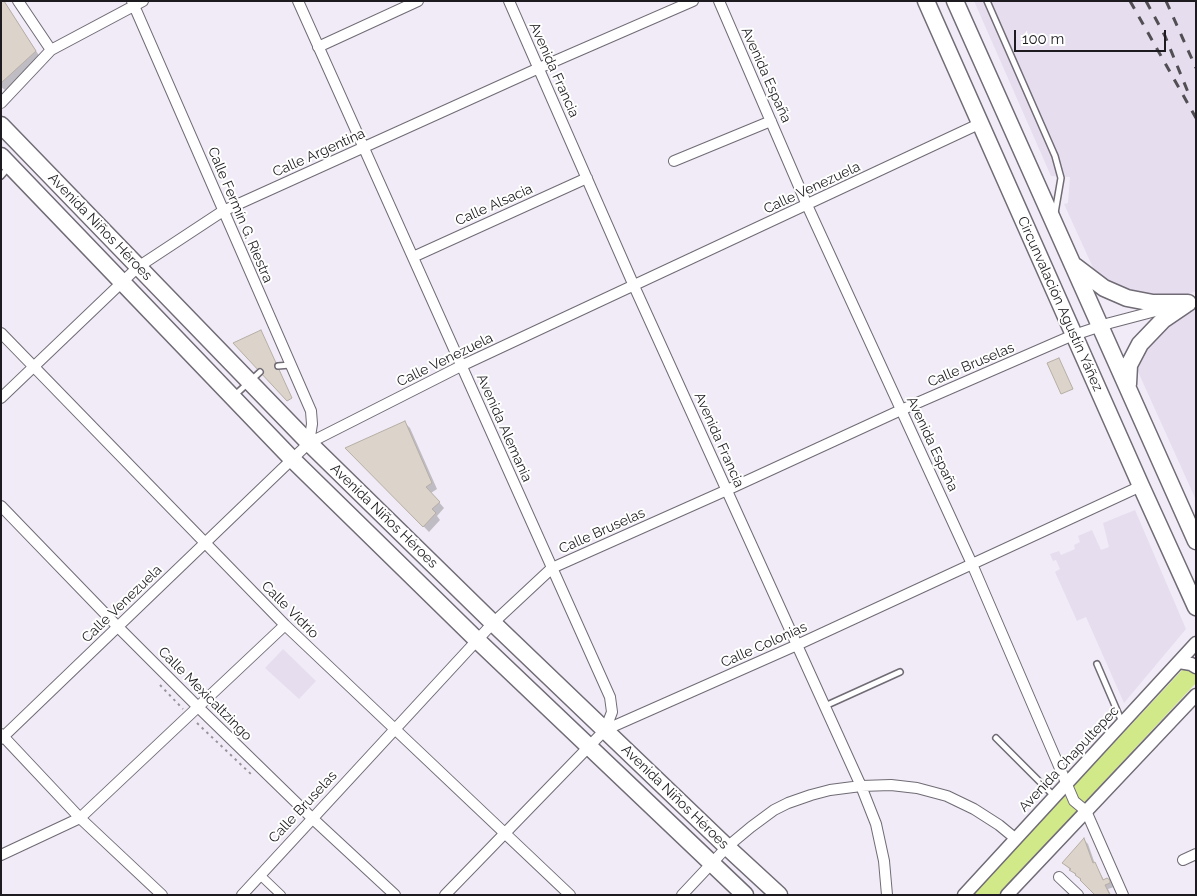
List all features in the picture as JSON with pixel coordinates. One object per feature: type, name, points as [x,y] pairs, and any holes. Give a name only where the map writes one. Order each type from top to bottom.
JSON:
[{"type":"main road","name":"Circunvalación Agustín Yáñez","points":[[926,1],[1140,486],[1196,607]]},
{"type":"main road","name":"Circunvalación Agustín Yáñez","points":[[955,1],[1196,541]]},
{"type":"main road","name":"Avenida Niños Héroes","points":[[1,125],[138,267],[255,377],[308,443],[779,895]]},
{"type":"main road","name":"Avenida Niños Héroes","points":[[4,166],[123,282],[292,459],[477,640],[745,895]]},
{"type":"main road","points":[[1072,263],[1104,288],[1127,298],[1153,302],[1192,301]]},
{"type":"main road","points":[[1128,389],[1129,365],[1140,344],[1163,320],[1192,301]]},
{"type":"street","points":[[18,1],[51,50]]},
{"type":"street","name":"Avenida Alemania","points":[[298,1],[610,697],[612,712],[606,730]]},
{"type":"street","points":[[318,47],[418,1]]},
{"type":"street","name":"Avenida Francia","points":[[509,1],[634,286],[862,786],[876,824],[884,861],[888,895]]},
{"type":"street","name":"Calle Argentina","points":[[1,398],[138,267],[223,211],[538,68],[693,1]]},
{"type":"street","name":"Avenida España","points":[[718,1],[808,205],[972,564],[1074,801],[1086,811],[1123,895]]},
{"type":"street","points":[[1,103],[51,50],[137,3]]},
{"type":"street","name":"Calle Fermín G. Riestra","points":[[137,3],[223,211],[310,411],[312,424],[308,443]]},
{"type":"street","points":[[674,161],[771,121]]},
{"type":"street","name":"Calle Venezuela","points":[[2,736],[308,443],[461,366],[981,123]]},
{"type":"street","name":"Calle Alsacia","points":[[413,257],[587,178]]},
{"type":"street","name":"Calle Bruselas","points":[[242,895],[493,622],[552,568],[901,410],[1074,335],[1192,301]]},
{"type":"street","name":"Calle Vidrio","points":[[1,333],[285,625],[570,895]]},
{"type":"street","name":"Calle Colonias","points":[[445,895],[588,746],[606,730],[797,645],[1140,486]]},
{"type":"street","name":"Calle Mexicaltzingo","points":[[1,506],[198,707],[312,818],[395,895]]},
{"type":"street","points":[[1,856],[80,818],[285,625]]},
{"type":"street","name":"Avenida Chapultepec","points":[[964,895],[1196,644]]},
{"type":"street","points":[[1179,662],[1192,664],[1196,667]]},
{"type":"street","points":[[1007,895],[1196,695]]},
{"type":"street","points":[[2,736],[80,818],[162,895]]},
{"type":"street","points":[[682,895],[727,847],[751,827],[788,803],[811,794],[862,786],[891,785],[909,787],[947,796],[980,813],[1016,839]]},
{"type":"street","points":[[1183,860],[1196,854]]},
{"type":"street","points":[[260,874],[281,895]]},
{"type":"street","points":[[1059,877],[1078,895]]},
{"type":"lane","points":[[987,1],[1055,156],[1061,178],[1053,221]]},
{"type":"lane","points":[[278,366],[290,365]]},
{"type":"lane","points":[[233,397],[255,377]]},
{"type":"lane","points":[[1096,664],[1122,723]]},
{"type":"lane","points":[[825,706],[900,672]]},
{"type":"lane","points":[[996,738],[1054,797]]},
{"type":"shaded area","points":[[974,1],[1196,1],[1196,291],[1187,295],[1141,295],[1114,286],[1095,272],[1064,204],[1068,203],[1070,177],[1051,176]]},
{"type":"shaded area","points":[[1196,308],[1196,500],[1135,365],[1159,330],[1182,314]]},
{"type":"shaded area","points":[[1135,510],[1186,629],[1124,703],[1086,617],[1077,621],[1055,572],[1060,569],[1056,560],[1053,561],[1050,554],[1059,551],[1061,555],[1075,549],[1074,545],[1080,542],[1078,536],[1092,530],[1101,550],[1109,547],[1103,523]]},
{"type":"shaded area","points":[[283,649],[316,681],[299,699],[265,668]]},
{"type":"green space","points":[[1184,668],[1196,669],[1196,683],[1084,803],[1078,798],[1073,787]]},
{"type":"green space","points":[[1066,795],[1078,810],[999,895],[973,895]]},
{"type":"building","points":[[1,1],[4,1],[36,51],[1,83]]},
{"type":"building","points":[[261,330],[292,398],[287,401],[233,343]]},
{"type":"building","points":[[1059,358],[1073,389],[1061,394],[1047,363]]},
{"type":"building","points":[[405,421],[432,483],[426,487],[440,502],[432,509],[436,513],[423,527],[345,448]]},
{"type":"building","points":[[1084,838],[1093,863],[1095,862],[1103,880],[1107,878],[1110,880],[1110,883],[1105,885],[1110,895],[1095,895],[1076,874],[1069,870],[1071,869],[1062,863]]},
{"type":"railway","points":[[1130,1],[1196,118]]},
{"type":"railway","points":[[1146,1],[1165,36],[1190,97]]},
{"type":"railway","points":[[1166,1],[1196,68]]}]
